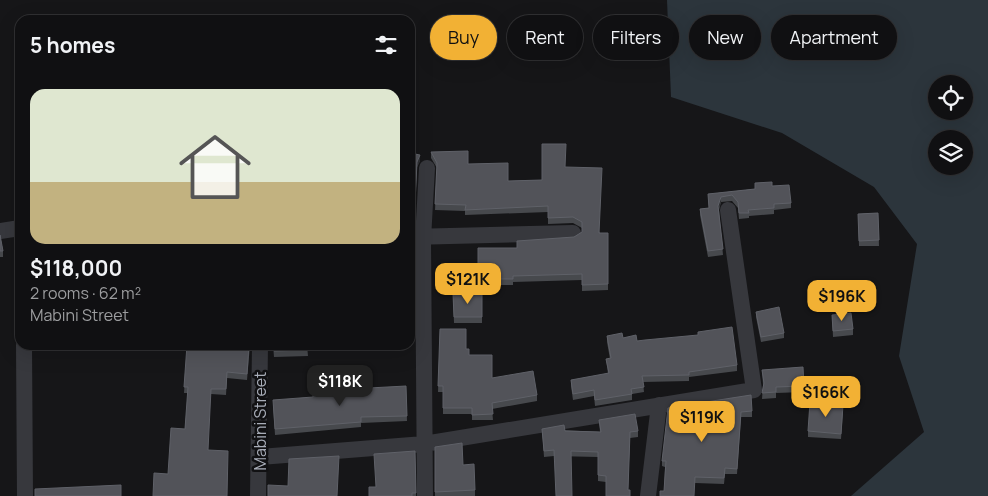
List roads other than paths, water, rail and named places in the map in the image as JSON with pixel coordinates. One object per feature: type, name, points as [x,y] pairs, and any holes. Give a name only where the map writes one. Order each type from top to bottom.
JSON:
[{"type":"street","points":[[425,496],[416,238],[427,168]]},
{"type":"street","points":[[260,457],[424,444],[754,390],[728,210]]},
{"type":"street","points":[[0,231],[15,229]]},
{"type":"street","points":[[416,238],[574,233]]},
{"type":"street","points":[[24,350],[25,496]]},
{"type":"street","name":"Mabini Street","points":[[258,496],[260,350]]},
{"type":"street","points":[[648,496],[659,405]]}]
